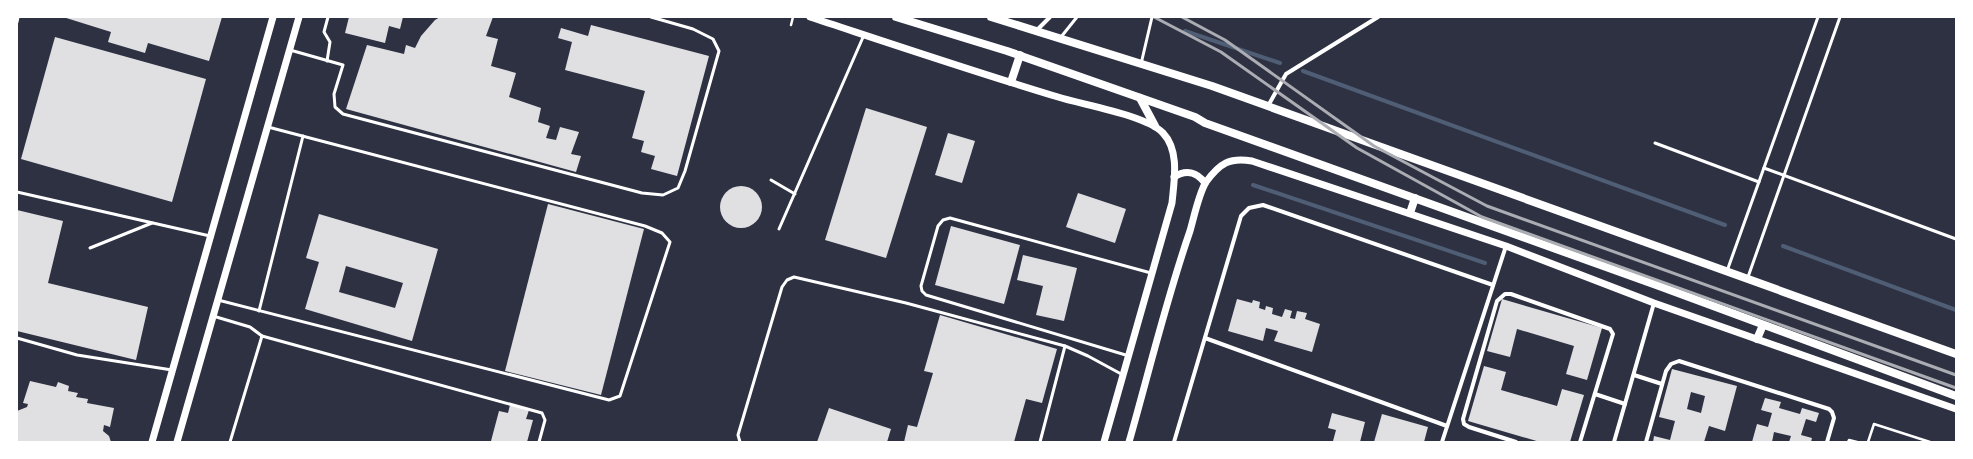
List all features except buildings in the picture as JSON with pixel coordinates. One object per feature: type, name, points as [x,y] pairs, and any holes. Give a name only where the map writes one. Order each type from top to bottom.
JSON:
[{"type":"main road","points":[[896,17],[1020,55],[1956,396]]},
{"type":"main road","points":[[991,17],[1012,20],[1036,31],[1268,106],[1956,354]]},
{"type":"main road","points":[[1012,82],[1020,55]]},
{"type":"main road","points":[[1140,98],[1155,126]]},
{"type":"main road","points":[[1410,213],[1415,198]]},
{"type":"main road","points":[[1757,339],[1763,325]]},
{"type":"street","points":[[152,442],[273,17]]},
{"type":"street","points":[[177,442],[299,17]]},
{"type":"street","points":[[810,17],[1155,126],[1164,134],[1169,142],[1175,165],[1172,203],[1104,442]]},
{"type":"street","points":[[1036,31],[1050,17]]},
{"type":"street","points":[[1268,106],[1286,74],[1378,17]]},
{"type":"street","points":[[1129,442],[1184,248],[1206,183],[1219,167],[1228,161],[1241,159],[1252,161],[1506,246],[1654,303],[1956,409]]},
{"type":"street","points":[[1174,177],[1180,172],[1189,172],[1202,178],[1206,183]]},
{"type":"street","points":[[1174,442],[1241,216],[1249,208],[1263,205],[1493,284]]},
{"type":"street","points":[[1442,442],[1506,246]]},
{"type":"street","points":[[1516,442],[1469,427],[1464,424],[1463,419],[1497,302],[1501,297],[1511,294],[1610,328],[1613,334],[1580,442]]},
{"type":"street","points":[[1614,442],[1654,303]]},
{"type":"street","points":[[1205,338],[1447,426]]},
{"type":"street","points":[[1646,442],[1666,371],[1671,364],[1679,361],[1832,412],[1834,418],[1827,442]]},
{"type":"street","points":[[1634,375],[1662,384]]},
{"type":"street","points":[[1595,394],[1625,404]]},
{"type":"lane","points":[[17,22],[18,17]]},
{"type":"lane","points":[[327,61],[330,42],[324,32],[328,17]]},
{"type":"lane","points":[[290,50],[343,65],[334,94],[335,107],[343,114],[642,194],[663,195],[678,188],[685,171],[718,51],[713,39],[693,29],[651,17]]},
{"type":"lane","points":[[1060,39],[1078,17]]},
{"type":"lane","points":[[1141,64],[1152,17]]},
{"type":"lane","points":[[1727,271],[1818,17]]},
{"type":"lane","points":[[1748,278],[1783,175],[1840,17]]},
{"type":"lane","points":[[779,229],[864,35]]},
{"type":"lane","points":[[218,300],[609,400],[620,396],[670,242],[662,233],[645,226],[268,127]]},
{"type":"lane","points":[[259,311],[303,136]]},
{"type":"lane","points":[[1655,143],[1759,182]]},
{"type":"lane","points":[[1764,168],[1956,239]]},
{"type":"lane","points":[[770,180],[795,194]]},
{"type":"lane","points":[[17,192],[211,236]]},
{"type":"lane","points":[[1129,356],[926,295],[922,291],[921,286],[925,271],[938,226],[943,220],[950,218],[1152,273]]},
{"type":"lane","points":[[90,248],[152,223]]},
{"type":"lane","points":[[740,442],[738,435],[782,287],[787,280],[794,278],[906,303],[1065,346],[1088,356],[1123,375]]},
{"type":"lane","points":[[213,316],[250,327],[262,336],[542,413],[545,420],[539,442]]},
{"type":"lane","points":[[230,442],[262,336]]},
{"type":"lane","points":[[17,338],[76,355],[172,370]]},
{"type":"lane","points":[[1040,442],[1065,346]]},
{"type":"path","points":[[791,25],[793,17]]},
{"type":"path","points":[[1868,442],[1874,424],[1930,442]]},
{"type":"path","points":[[1848,442],[1848,440],[1857,442]]},
{"type":"waterway","points":[[1185,31],[1280,63]]},
{"type":"waterway","points":[[1303,71],[1725,225]]},
{"type":"waterway","points":[[1253,185],[1485,263]]},
{"type":"waterway","points":[[1783,246],[1956,310]]},
{"type":"railway","points":[[1154,17],[1221,52],[1357,148],[1482,217],[1956,388]]},
{"type":"railway","points":[[1182,17],[1225,40],[1374,146],[1487,206],[1956,375]]}]
